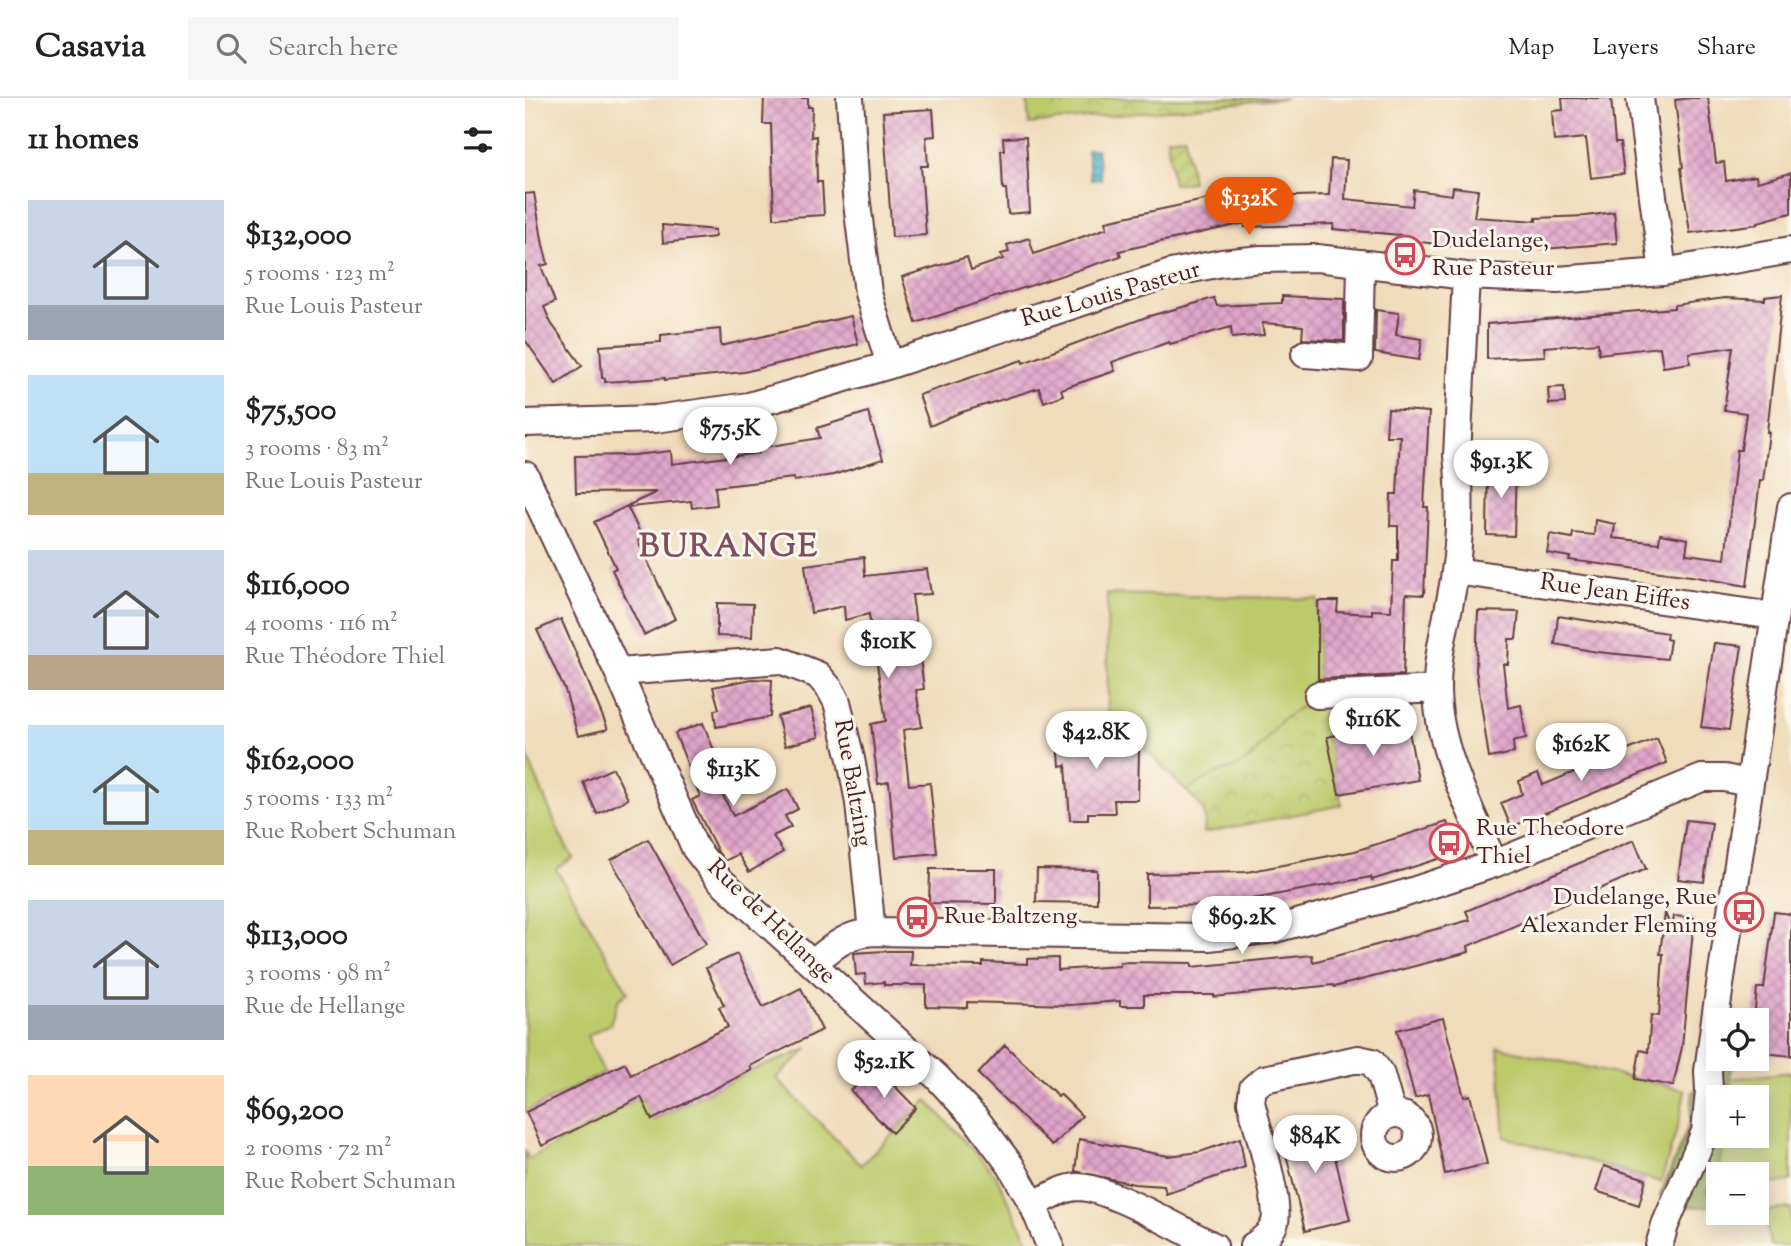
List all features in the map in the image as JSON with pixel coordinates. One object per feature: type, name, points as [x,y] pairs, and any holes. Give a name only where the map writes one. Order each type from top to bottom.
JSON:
[{"type":"street","points":[[850,98],[856,195],[868,293],[890,365]]},
{"type":"street","points":[[1640,98],[1663,272]]},
{"type":"street","name":"Rue Louis Pasteur","points":[[525,423],[655,419],[749,406],[890,365],[1171,273],[1261,259],[1317,258],[1466,276],[1557,280],[1663,272],[1791,250]]},
{"type":"street","points":[[1305,354],[1359,358],[1361,263]]},
{"type":"street","points":[[1466,276],[1457,456],[1460,475],[1455,571],[1441,638],[1437,689],[1444,738],[1494,864]]},
{"type":"street","name":"Rue de Hellange","points":[[525,475],[618,672],[695,848],[719,879],[937,1077],[976,1119],[1011,1166],[1033,1205],[1050,1246]]},
{"type":"street","points":[[1659,1246],[1665,1225],[1705,1132],[1709,1072],[1791,509]]},
{"type":"street","name":"Rue Jean Eiffes","points":[[1455,571],[1774,616]]},
{"type":"street","name":"Rue Baltzing","points":[[618,672],[781,660],[818,675],[837,702],[851,759],[859,803],[872,932]]},
{"type":"street","points":[[1318,695],[1437,689]]},
{"type":"street","points":[[813,963],[853,934],[872,932],[1209,937],[1275,929],[1403,894],[1494,864],[1702,778],[1724,778],[1749,783]]},
{"type":"street","points":[[1252,1246],[1264,1239],[1275,1224],[1275,1203],[1251,1102],[1253,1088],[1264,1079],[1358,1059],[1372,1062],[1381,1076],[1392,1114]]},
{"type":"street","points":[[1033,1205],[1067,1189],[1090,1189],[1108,1194],[1214,1246]]},
{"type":"green space","points":[[1027,98],[1286,98],[1029,124]]},
{"type":"green space","points":[[1185,136],[1192,182],[1173,184],[1167,138]]},
{"type":"green space","points":[[1107,594],[1318,599],[1318,695],[1282,720],[1252,757],[1186,791],[1108,711]]},
{"type":"green space","points":[[1318,695],[1342,805],[1204,833],[1203,809],[1186,791],[1252,757],[1282,720]]},
{"type":"green space","points":[[525,751],[561,837],[573,858],[556,869],[628,992],[618,1000],[610,1024],[587,1036],[604,1073],[525,1112]]},
{"type":"green space","points":[[1498,1047],[1685,1090],[1680,1118],[1661,1182],[1505,1137]]},
{"type":"green space","points":[[808,1049],[776,1078],[861,1165],[927,1100],[996,1175],[1030,1246],[525,1246],[525,1152],[529,1159],[641,1097],[653,1120],[752,1070]]},
{"type":"green space","points":[[1715,1071],[1731,1071],[1730,1085],[1711,1085]]},
{"type":"green space","points":[[1791,1072],[1791,1181],[1769,1184],[1769,1162],[1720,1162],[1723,1148],[1769,1148],[1769,1085],[1730,1085],[1730,1079]]},
{"type":"green space","points":[[1693,1091],[1706,1091],[1706,1148],[1723,1148],[1720,1161],[1706,1162],[1706,1206],[1665,1206],[1660,1196],[1690,1122]]},
{"type":"green space","points":[[1791,1208],[1791,1246],[1771,1246],[1766,1225],[1769,1225],[1769,1210]]},
{"type":"water","points":[[1097,149],[1101,179],[1091,180],[1087,150]]},
{"type":"building","points":[[764,98],[808,98],[808,107],[812,107],[811,137],[816,136],[817,182],[822,182],[824,215],[774,218],[771,124],[763,124]]},
{"type":"building","points":[[1562,98],[1611,98],[1615,143],[1620,143],[1624,174],[1591,178],[1586,138],[1554,141],[1552,111],[1563,110]]},
{"type":"building","points":[[1708,98],[1716,163],[1724,162],[1726,181],[1756,176],[1757,182],[1791,173],[1791,213],[1758,224],[1690,233],[1675,100]]},
{"type":"building","points":[[933,109],[935,136],[926,137],[928,166],[921,166],[926,235],[892,237],[883,112]]},
{"type":"building","points":[[1026,137],[1030,212],[1008,214],[1006,189],[1003,189],[1003,138]]},
{"type":"building","points":[[1331,159],[1347,160],[1345,199],[1412,206],[1414,190],[1452,195],[1453,187],[1478,190],[1474,217],[1536,221],[1536,218],[1614,212],[1617,243],[1543,249],[1451,242],[1451,246],[1399,239],[1400,235],[1333,229],[1334,224],[1245,227],[1245,223],[1119,251],[1121,256],[916,323],[902,277],[967,257],[971,270],[1003,259],[1001,254],[1009,252],[1007,245],[1029,238],[1034,254],[1107,228],[1106,221],[1223,196],[1329,195]]},
{"type":"building","points":[[534,193],[548,264],[541,266],[555,302],[544,307],[551,323],[582,366],[556,384],[525,340],[525,194]]},
{"type":"building","points":[[662,225],[715,230],[715,237],[663,243]]},
{"type":"building","points":[[1782,295],[1769,432],[1763,481],[1760,480],[1747,586],[1569,560],[1570,557],[1547,553],[1550,534],[1572,538],[1573,533],[1594,535],[1595,520],[1615,524],[1613,538],[1659,543],[1660,534],[1688,539],[1686,554],[1725,559],[1737,450],[1741,450],[1746,413],[1724,410],[1733,347],[1689,353],[1690,363],[1663,367],[1660,347],[1599,354],[1598,343],[1544,347],[1545,356],[1487,359],[1487,324],[1674,308],[1674,305],[1725,298],[1765,300],[1765,297]]},
{"type":"building","points":[[1282,296],[1344,299],[1344,341],[1302,339],[1303,326],[1262,323],[1264,335],[1232,338],[1231,327],[1170,344],[1169,342],[1112,362],[1115,371],[1061,389],[1063,395],[1044,402],[1039,388],[959,413],[930,426],[919,395],[1022,360],[1023,363],[1149,316],[1214,298],[1217,306],[1282,303]]},
{"type":"building","points":[[1376,310],[1399,313],[1396,335],[1422,339],[1419,360],[1375,353]]},
{"type":"building","points":[[851,316],[858,344],[802,358],[744,372],[665,380],[605,382],[605,378],[602,378],[600,346],[661,342],[661,335],[720,329],[721,346]]},
{"type":"building","points":[[1564,387],[1565,403],[1549,404],[1548,388]]},
{"type":"building","points":[[1388,409],[1429,412],[1424,507],[1428,507],[1424,595],[1406,594],[1403,675],[1318,679],[1318,601],[1338,601],[1337,612],[1372,614],[1372,610],[1391,611],[1393,561],[1398,561],[1398,526],[1390,526],[1391,494],[1397,494],[1400,436],[1386,436]]},
{"type":"building","points":[[868,412],[883,459],[833,475],[715,487],[717,505],[692,508],[691,501],[630,507],[629,505],[657,492],[576,493],[575,456],[671,451],[672,464],[759,453],[759,448],[820,438],[817,428]]},
{"type":"building","points":[[1488,465],[1516,466],[1514,536],[1487,535]]},
{"type":"building","points":[[627,506],[643,539],[638,541],[675,619],[644,635],[612,570],[616,568],[594,522]]},
{"type":"building","points":[[864,557],[865,576],[927,569],[931,594],[912,595],[924,689],[916,690],[922,727],[903,730],[909,785],[930,783],[937,853],[896,857],[889,782],[878,784],[871,724],[886,721],[869,614],[845,620],[844,606],[811,613],[805,565]]},
{"type":"building","points":[[717,603],[753,604],[752,637],[717,636]]},
{"type":"building","points":[[1478,611],[1519,612],[1516,639],[1509,639],[1508,664],[1503,664],[1508,708],[1521,705],[1526,738],[1513,741],[1514,753],[1489,758],[1476,670]]},
{"type":"building","points":[[1558,616],[1667,633],[1666,639],[1670,640],[1667,659],[1597,652],[1555,644]]},
{"type":"building","points":[[561,619],[608,729],[578,736],[565,690],[537,630]]},
{"type":"building","points":[[1714,643],[1742,646],[1729,730],[1701,727]]},
{"type":"building","points":[[752,679],[772,680],[770,717],[716,727],[714,710],[719,709],[713,687]]},
{"type":"building","points":[[811,708],[819,737],[785,746],[777,716]]},
{"type":"building","points":[[1407,720],[1418,780],[1339,794],[1327,737]]},
{"type":"building","points":[[703,723],[719,763],[709,767],[733,816],[788,789],[798,809],[785,816],[791,827],[773,836],[783,852],[749,872],[738,854],[725,861],[692,800],[700,796],[675,733]]},
{"type":"building","points":[[1100,726],[1101,741],[1119,740],[1119,747],[1124,747],[1124,750],[1139,749],[1138,800],[1114,800],[1115,813],[1088,813],[1088,820],[1070,820],[1066,765],[1060,766],[1057,728]]},
{"type":"building","points":[[1657,738],[1667,763],[1511,827],[1501,803],[1522,794],[1519,781],[1538,773],[1543,785]]},
{"type":"building","points":[[613,768],[628,799],[597,814],[583,782]]},
{"type":"building","points":[[1686,820],[1712,823],[1704,882],[1678,879]]},
{"type":"building","points":[[1447,822],[1457,853],[1372,880],[1371,877],[1237,902],[1237,905],[1147,906],[1147,874],[1247,872],[1355,851]]},
{"type":"building","points":[[648,839],[706,944],[670,965],[611,860]]},
{"type":"building","points":[[1634,840],[1646,869],[1468,946],[1469,952],[1334,987],[1214,997],[1144,995],[1144,1006],[1120,1006],[1120,1001],[1070,1005],[967,1002],[967,1008],[926,1007],[926,985],[884,985],[884,982],[866,984],[865,974],[856,975],[854,953],[884,951],[911,951],[910,965],[983,966],[983,962],[1027,964],[1027,959],[1058,958],[1058,970],[1120,966],[1120,962],[1192,963],[1192,967],[1312,955],[1313,962],[1470,920],[1466,911]]},
{"type":"building","points":[[930,869],[996,869],[996,904],[929,903]]},
{"type":"building","points":[[1037,869],[1097,870],[1097,903],[1036,902]]},
{"type":"building","points":[[1774,912],[1791,914],[1791,1056],[1769,1053],[1769,1008],[1755,1008],[1757,988],[1764,988]]},
{"type":"building","points":[[1665,913],[1672,930],[1674,916],[1694,918],[1682,1047],[1673,1086],[1635,1079],[1640,1050],[1648,1052],[1651,1015],[1659,1016],[1663,954],[1660,954]]},
{"type":"building","points":[[737,954],[763,1007],[801,988],[822,1030],[750,1066],[752,1070],[652,1120],[641,1097],[542,1146],[526,1112],[625,1063],[631,1075],[728,1027],[719,1007],[724,1005],[706,968]]},
{"type":"building","points":[[1443,1018],[1464,1097],[1470,1095],[1487,1164],[1445,1174],[1428,1094],[1415,1098],[1397,1030]]},
{"type":"building","points":[[1005,1045],[1082,1116],[1052,1146],[978,1074]]},
{"type":"building","points":[[876,1067],[916,1108],[892,1133],[851,1091]]},
{"type":"building","points":[[1326,1119],[1350,1220],[1305,1231],[1280,1130]]},
{"type":"building","points":[[1240,1138],[1245,1167],[1166,1194],[1164,1186],[1134,1184],[1075,1171],[1079,1139],[1168,1156],[1200,1152]]},
{"type":"building","points":[[1604,1166],[1646,1179],[1639,1205],[1596,1191]]},
{"type":"place","name":"Dudelange, Rue Pasteur","points":[[1405,255]]},
{"type":"place","name":"Rue Theodore Thiel","points":[[1449,843]]},
{"type":"place","name":"Dudelange, Rue Alexander Fleming","points":[[1744,912]]},
{"type":"place","name":"Rue Baltzeng","points":[[917,917]]},
{"type":"district","name":"BURANGE","points":[[729,548]]}]
